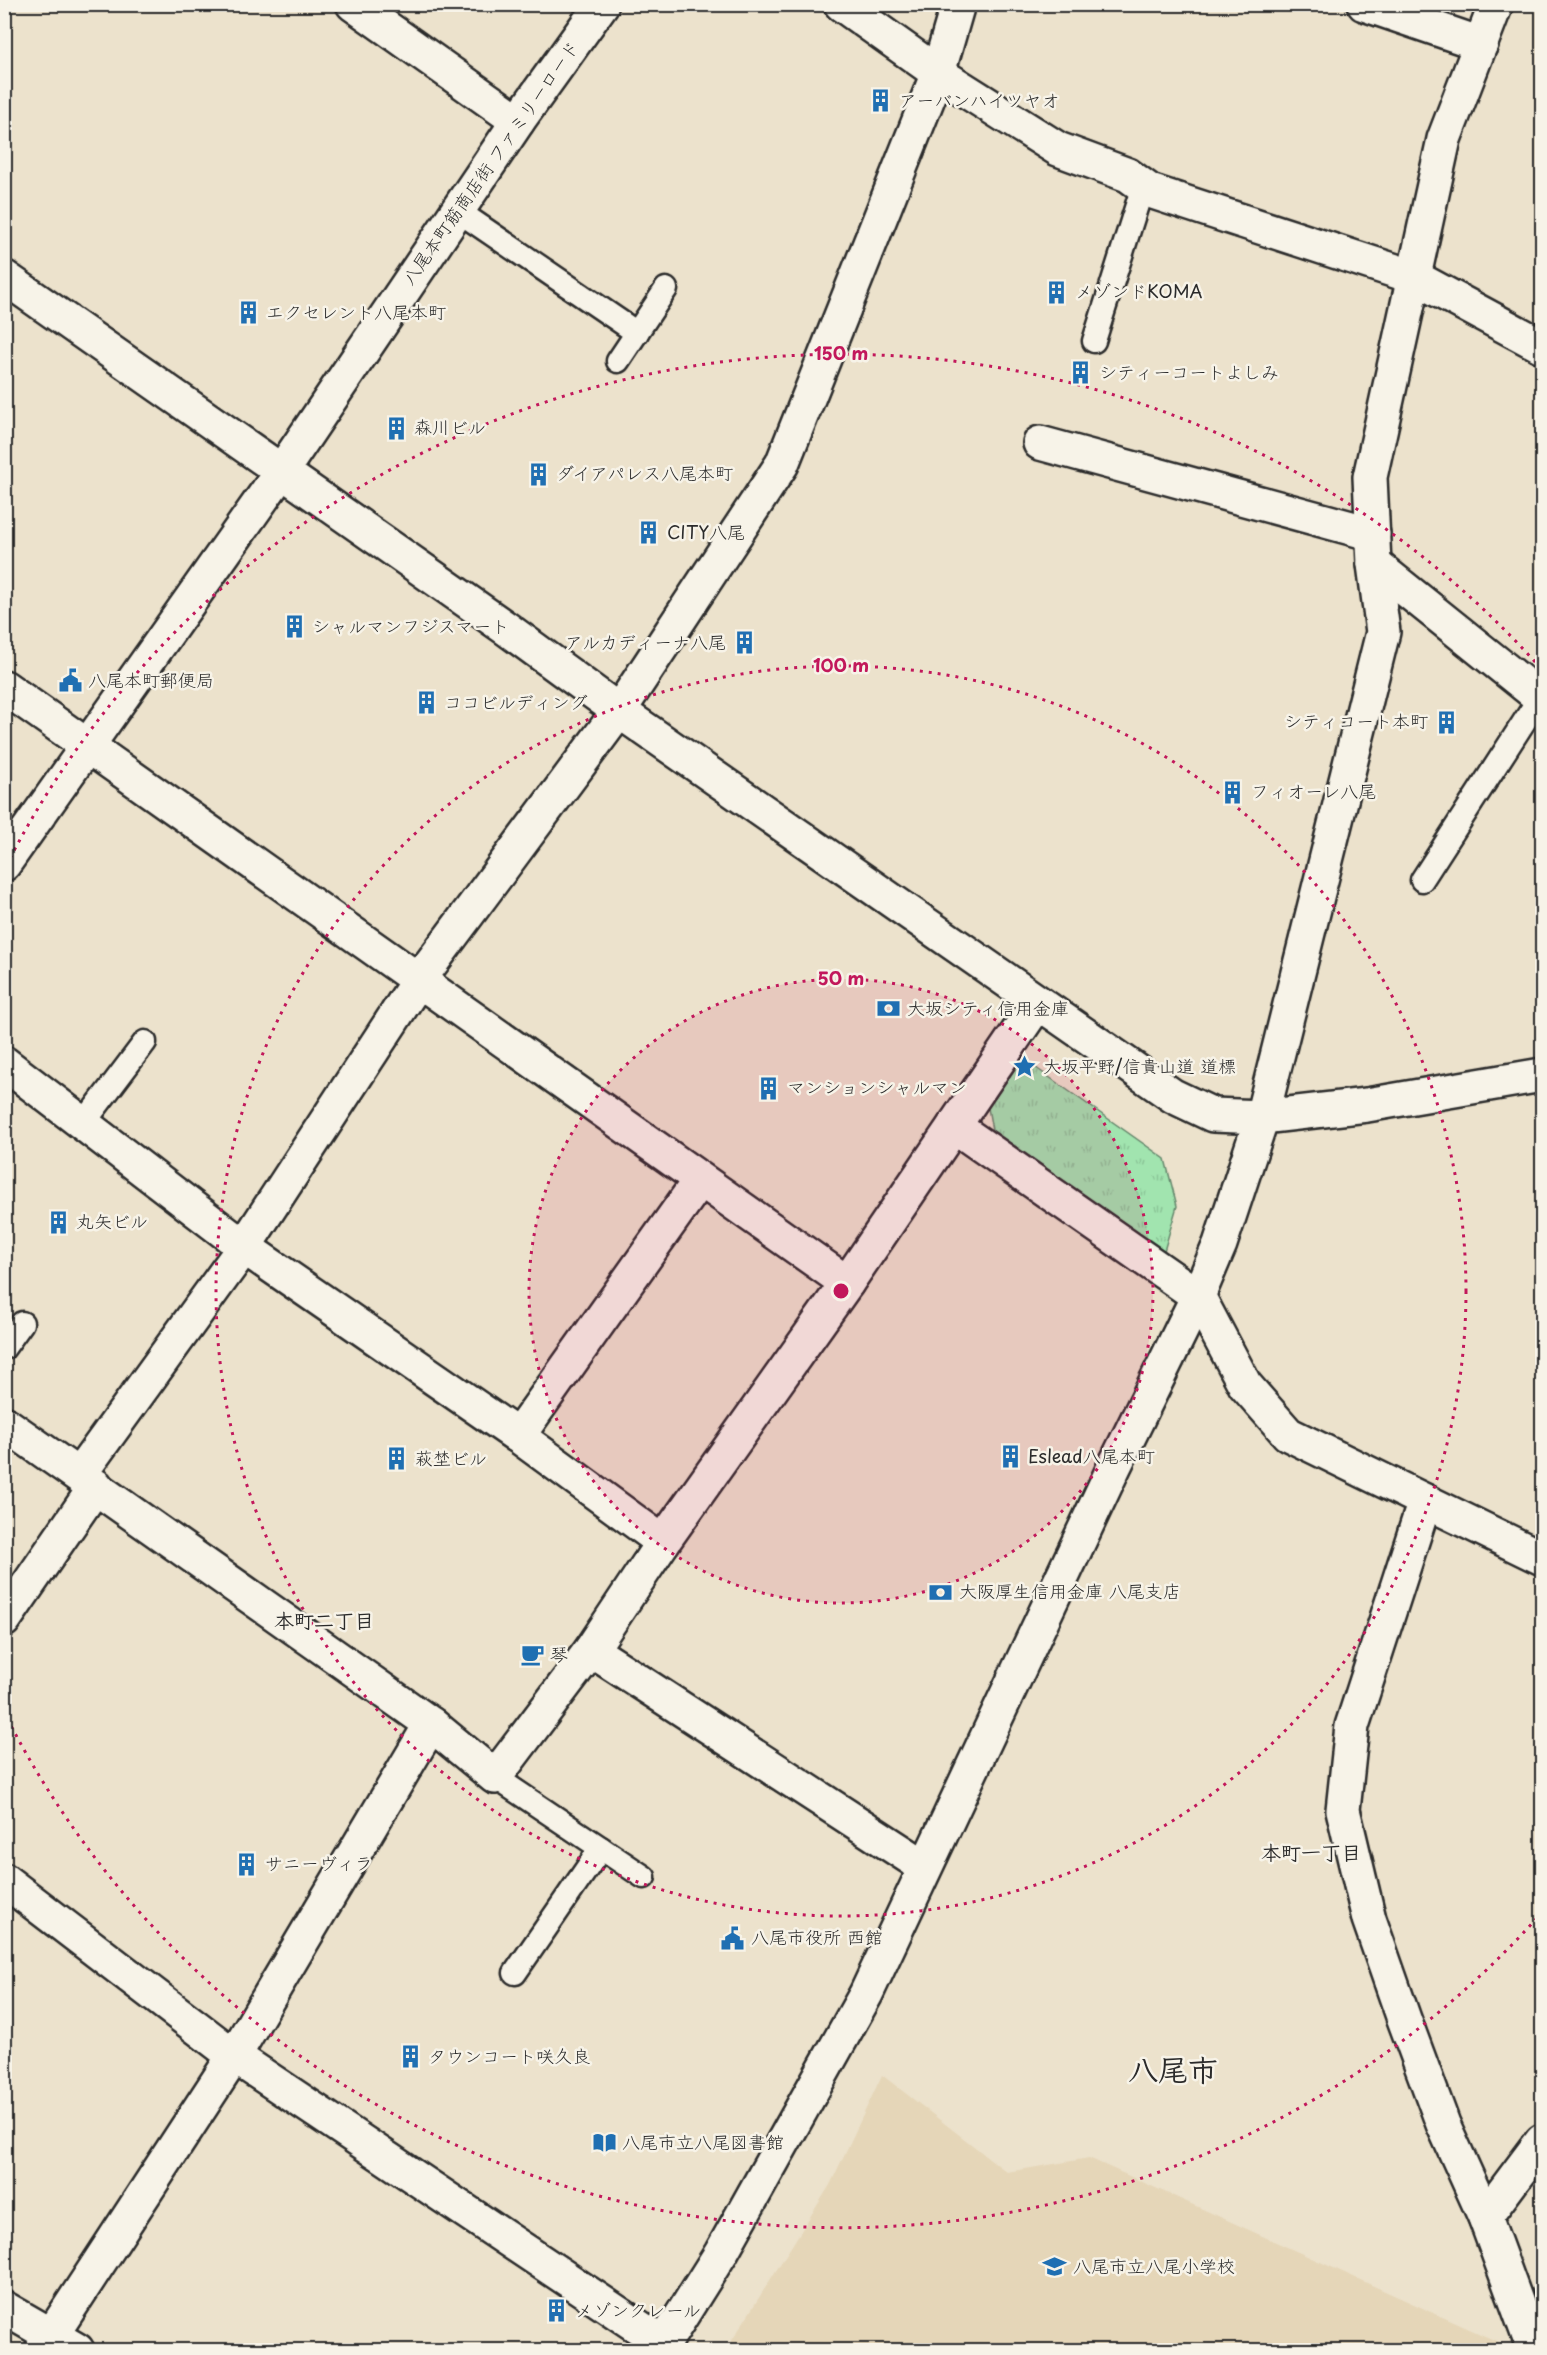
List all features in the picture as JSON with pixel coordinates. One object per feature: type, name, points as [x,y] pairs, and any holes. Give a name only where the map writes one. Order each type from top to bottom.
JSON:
[{"type":"street","points":[[353,4],[518,121]]},
{"type":"street","name":"八尾本町筋商店街 ファミリーロード","points":[[4,864],[281,472],[518,121],[602,4]]},
{"type":"street","points":[[842,4],[938,73],[1058,149],[1128,175],[1150,191],[1414,277],[1542,346]]},
{"type":"street","points":[[4,1620],[87,1480],[244,1247],[418,981],[619,711],[782,464],[938,73],[958,4]]},
{"type":"street","points":[[1364,4],[1481,44]]},
{"type":"street","points":[[4,1880],[234,2056],[662,2347],[721,2253],[866,1995],[925,1866],[1198,1296],[1220,1244],[1262,1117],[1383,632],[1374,549],[1370,477],[1444,139],[1496,4]]},
{"type":"street","points":[[4,277],[1037,1004],[1173,1095],[1213,1115],[1262,1117],[1367,1105],[1542,1075]]},
{"type":"street","points":[[1040,442],[1374,549],[1541,698]]},
{"type":"street","points":[[4,687],[847,1283]]},
{"type":"street","points":[[4,1423],[431,1724],[495,1777],[591,1650],[663,1542],[847,1283],[1037,1004]]},
{"type":"street","points":[[4,1063],[244,1247],[518,1436],[663,1542]]},
{"type":"street","points":[[954,1126],[1198,1296],[1245,1385],[1288,1434],[1542,1558]]},
{"type":"street","points":[[518,1436],[700,1180]]},
{"type":"street","points":[[1425,1501],[1352,1726],[1342,1810],[1370,1919],[1400,2008],[1443,2124],[1485,2217],[1534,2350]]},
{"type":"street","points":[[591,1650],[925,1866]]},
{"type":"street","points":[[4,2308],[57,2346],[234,2056],[431,1724]]},
{"type":"street","points":[[1485,2217],[1542,2141]]},
{"type":"lane","points":[[1094,341],[1143,186]]},
{"type":"lane","points":[[458,211],[637,333]]},
{"type":"lane","points":[[618,361],[666,289]]},
{"type":"lane","points":[[1422,880],[1541,698]]},
{"type":"lane","points":[[83,1124],[145,1042]]},
{"type":"lane","points":[[4,1348],[22,1323]]},
{"type":"lane","points":[[495,1777],[644,1876]]},
{"type":"lane","points":[[515,1972],[601,1848]]},
{"type":"shaded area","name":"八尾市立八尾小学校","points":[[882,2075],[1007,2172],[1089,2158],[1516,2350],[726,2350],[830,2185]]},
{"type":"green space","points":[[1022,1058],[1165,1159],[1177,1206],[1164,1251],[992,1130],[988,1108]]},
{"type":"place","name":"アーバンハイツヤオ","points":[[881,101]]},
{"type":"place","name":"メゾンドKOMA","points":[[1057,292]]},
{"type":"place","name":"エクセレント八尾本町","points":[[248,313]]},
{"type":"place","name":"シティーコートよしみ","points":[[1081,373]]},
{"type":"place","name":"森川ビル","points":[[396,428]]},
{"type":"place","name":"ダイアパレス八尾本町","points":[[538,474]]},
{"type":"place","name":"CITY八尾","points":[[649,533]]},
{"type":"place","name":"シャルマンフジスマート","points":[[294,627]]},
{"type":"place","name":"アルカディーナ八尾","points":[[744,643]]},
{"type":"place","name":"八尾本町郵便局","points":[[70,681]]},
{"type":"place","name":"ココビルディング","points":[[426,703]]},
{"type":"place","name":"シティコート本町","points":[[1446,722]]},
{"type":"place","name":"フィオーレ八尾","points":[[1233,792]]},
{"type":"place","name":"大坂シティ信用金庫","points":[[889,1009]]},
{"type":"place","name":"大坂平野/信貴山道 道標","points":[[1025,1067]]},
{"type":"place","name":"マンションシャルマン","points":[[769,1088]]},
{"type":"place","name":"丸矢ビル","points":[[58,1222]]},
{"type":"place","name":"Eslead八尾本町","points":[[1010,1457]]},
{"type":"place","name":"萩埜ビル","points":[[397,1459]]},
{"type":"place","name":"大阪厚生信用金庫 八尾支店","points":[[941,1592]]},
{"type":"place","name":"琴","points":[[532,1655]]},
{"type":"place","name":"サニーヴィラ","points":[[247,1864]]},
{"type":"place","name":"八尾市役所 西館","points":[[733,1938]]},
{"type":"place","name":"タウンコート咲久良","points":[[410,2057]]},
{"type":"place","name":"八尾市立八尾図書館","points":[[604,2143]]},
{"type":"place","name":"八尾市立八尾小学校","points":[[1055,2267]]},
{"type":"place","name":"メゾンクレール","points":[[557,2311]]},
{"type":"district","name":"本町二丁目","points":[[324,1621]]},
{"type":"district","name":"本町一丁目","points":[[1311,1853]]},
{"type":"district","name":"八尾市","points":[[1173,2071]]}]
